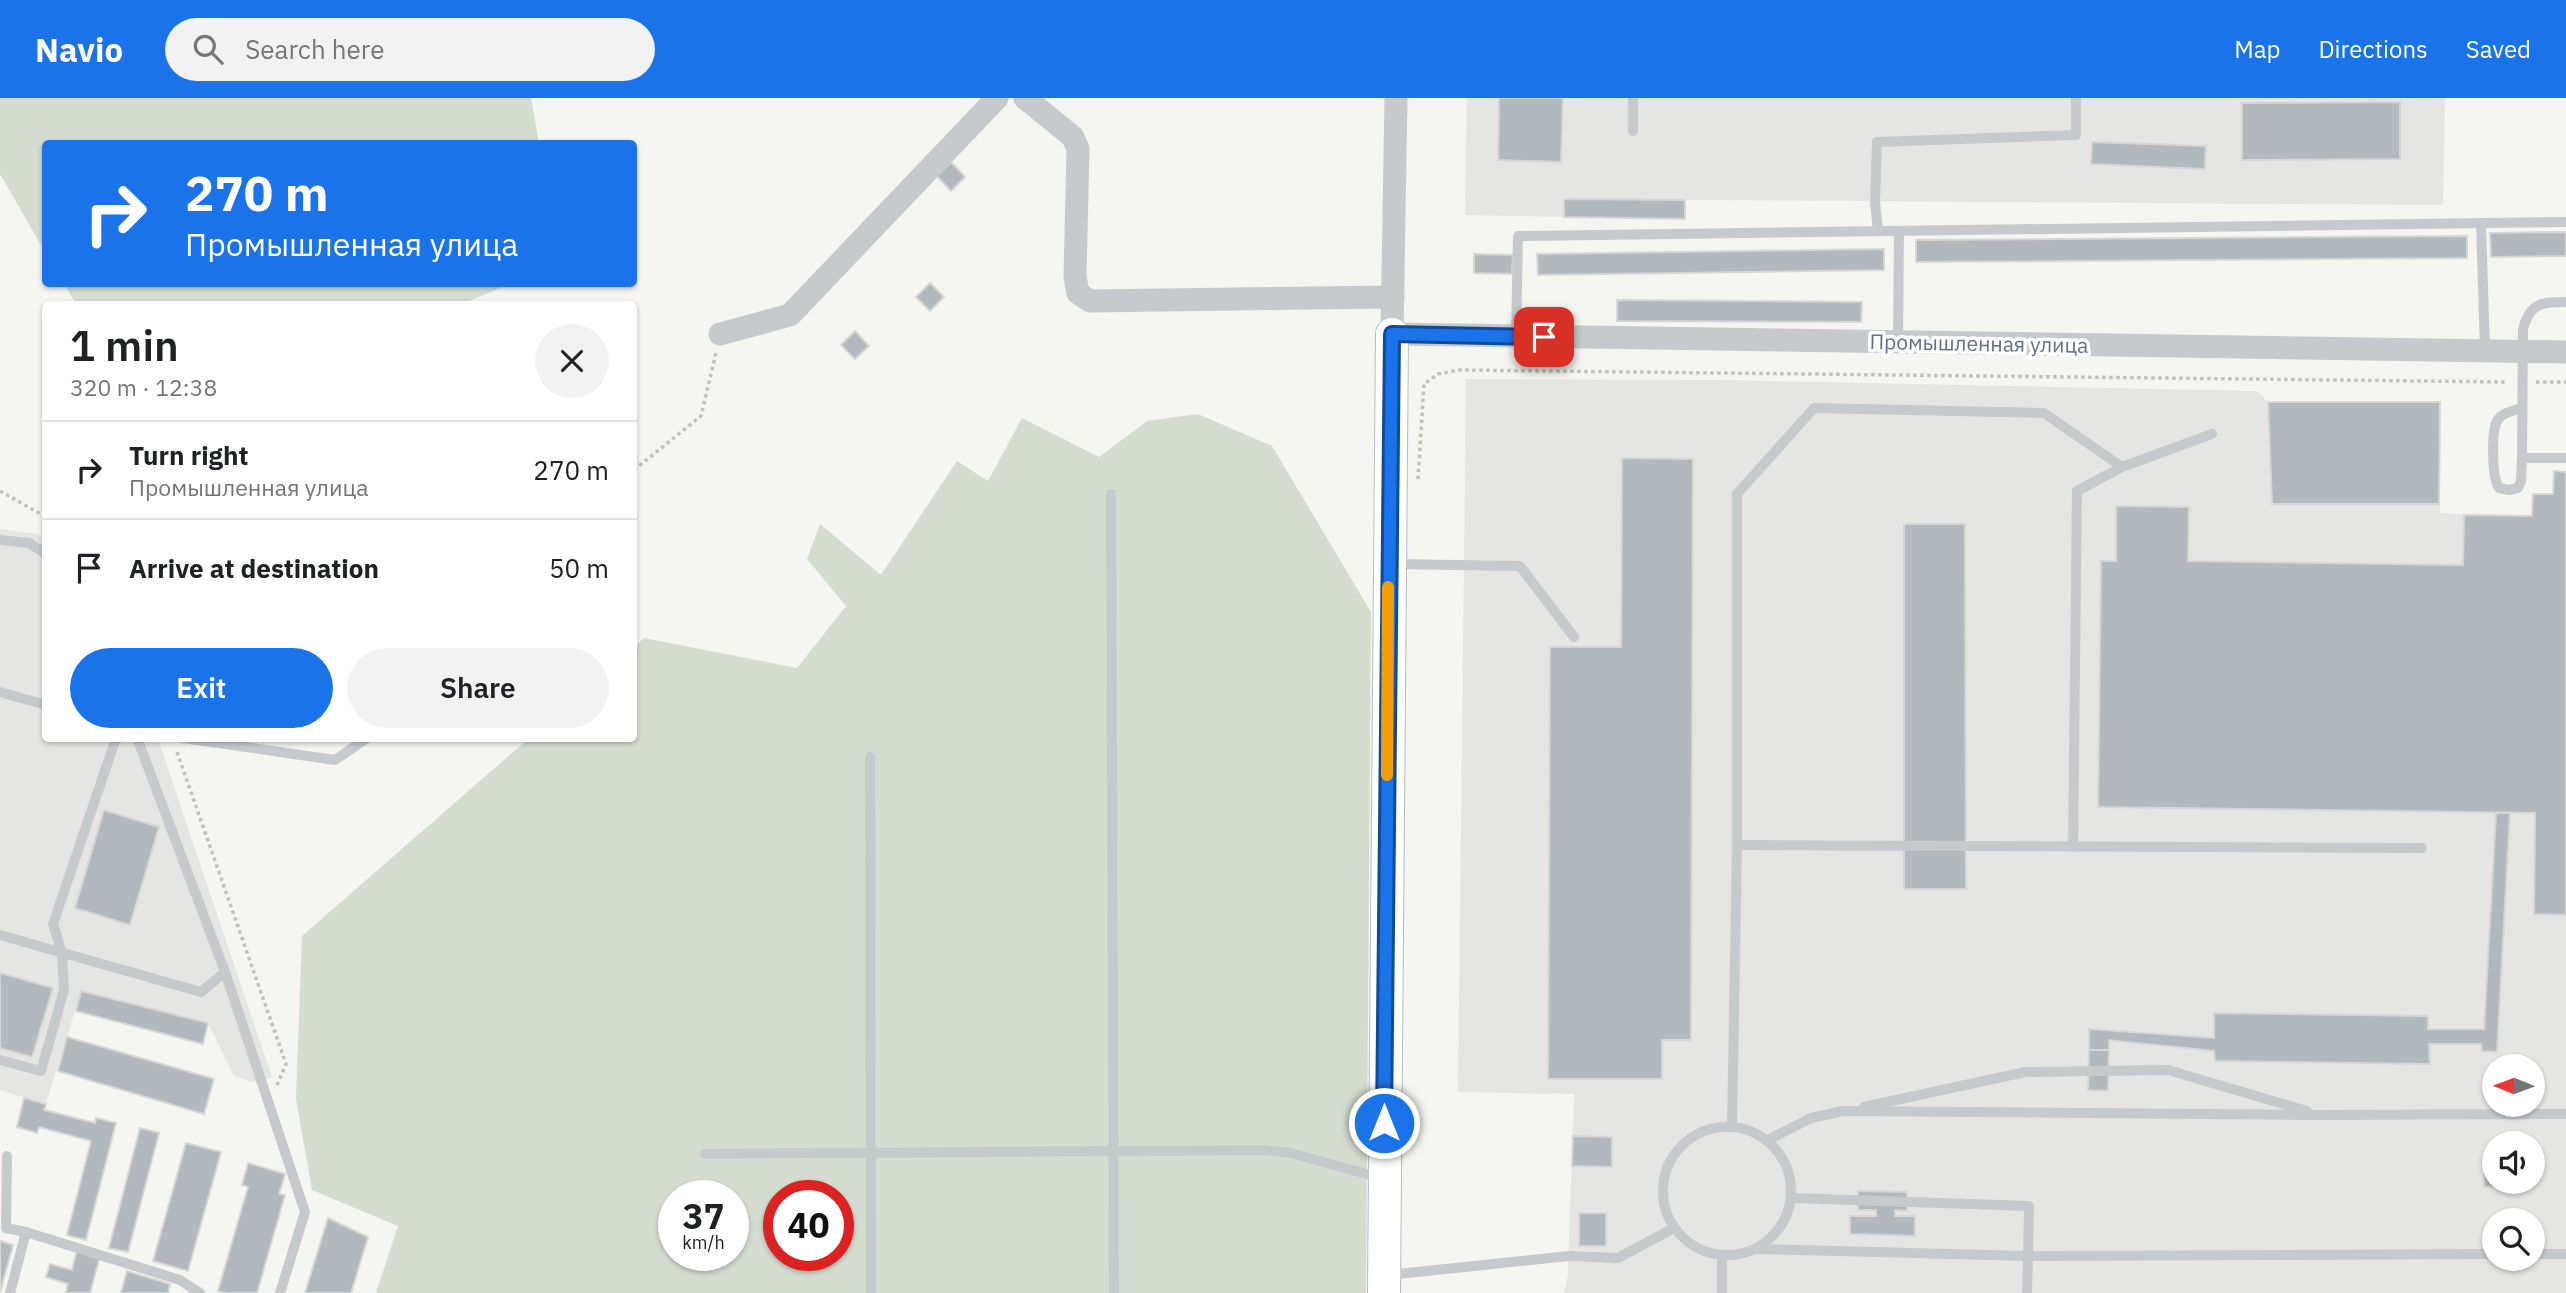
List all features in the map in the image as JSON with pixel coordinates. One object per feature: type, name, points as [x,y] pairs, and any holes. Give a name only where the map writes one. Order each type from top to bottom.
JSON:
[{"type":"street","points":[[720,334],[790,316],[997,98]]},
{"type":"street","points":[[1025,98],[1073,138],[1079,149],[1075,276],[1078,293],[1090,301],[1393,297]]},
{"type":"street","points":[[1384,1284],[1389,564],[1396,98]]},
{"type":"street","name":"Промышленная улица","points":[[1392,334],[2566,352]]},
{"type":"lane","points":[[1633,98],[1633,131]]},
{"type":"lane","points":[[1878,231],[1875,202],[1877,142],[2077,135],[2076,98]]},
{"type":"lane","points":[[1516,337],[1518,236],[2566,222]]},
{"type":"lane","points":[[2481,223],[2485,351]]},
{"type":"lane","points":[[1898,342],[1899,231]]},
{"type":"lane","points":[[2522,408],[2505,413],[2498,420],[2495,432],[2494,481],[2499,488],[2518,488],[2521,481],[2522,458],[2523,329],[2526,317],[2536,306],[2548,302],[2566,302]]},
{"type":"lane","points":[[1732,1126],[1737,845],[1737,494],[1814,408],[2045,413],[2122,467]]},
{"type":"lane","points":[[2073,847],[2077,491],[2122,467],[2212,434]]},
{"type":"lane","points":[[2522,458],[2566,458]]},
{"type":"lane","points":[[1111,494],[1114,1293]]},
{"type":"lane","points":[[0,540],[29,543],[42,551]]},
{"type":"lane","points":[[1389,564],[1520,566],[1574,637]]},
{"type":"lane","points":[[0,692],[42,704]]},
{"type":"lane","points":[[0,1060],[41,1071],[64,990],[62,953],[53,924],[115,742]]},
{"type":"lane","points":[[139,742],[225,972],[305,1212],[280,1293]]},
{"type":"lane","points":[[211,742],[335,760],[361,742]]},
{"type":"lane","points":[[870,757],[871,1293]]},
{"type":"lane","points":[[1737,845],[2422,848]]},
{"type":"lane","points":[[0,935],[201,992],[225,972]]},
{"type":"lane","points":[[1768,1140],[1811,1118],[2025,1072],[2168,1070],[2320,1115]]},
{"type":"lane","points":[[1843,1111],[2566,1114]]},
{"type":"lane","points":[[1732,1126],[1757,1133],[1768,1140],[1784,1160],[1792,1185],[1786,1219],[1773,1237],[1756,1249],[1740,1255],[1722,1256],[1695,1247],[1674,1228],[1668,1218],[1663,1182],[1671,1159],[1678,1149],[1696,1134],[1708,1129],[1732,1126]]},
{"type":"lane","points":[[705,1154],[1115,1150],[1278,1152],[1384,1179]]},
{"type":"lane","points":[[7,1156],[6,1227],[180,1280],[200,1293]]},
{"type":"lane","points":[[1791,1198],[2029,1206],[2027,1293]]},
{"type":"lane","points":[[1384,1284],[1569,1256],[1618,1258],[1674,1228]]},
{"type":"lane","points":[[10,1293],[26,1232]]},
{"type":"lane","points":[[1756,1249],[2028,1256],[2482,1254]]},
{"type":"lane","points":[[2545,1254],[2566,1254]]},
{"type":"lane","points":[[1722,1256],[1722,1293]]},
{"type":"path","points":[[637,468],[701,416],[720,334]]},
{"type":"path","points":[[0,491],[42,515]]},
{"type":"path","points":[[177,751],[286,1064],[270,1103]]},
{"type":"shaded area","points":[[0,98],[531,98],[538,140],[42,140],[42,247],[0,174]]},
{"type":"shaded area","points":[[1467,98],[2445,98],[2443,205],[1564,199],[1564,217],[1465,215]]},
{"type":"shaded area","points":[[66,287],[503,287],[469,301],[74,301]]},
{"type":"shaded area","points":[[1466,379],[1716,380],[2257,391],[2268,402],[2440,402],[2440,513],[2532,516],[2533,494],[2553,494],[2554,471],[2566,472],[2566,1293],[1564,1293],[1568,1274],[1574,1094],[1458,1092]]},
{"type":"shaded area","points":[[1198,414],[1272,446],[1371,612],[1366,1293],[376,1293],[398,1226],[312,1190],[296,1099],[302,936],[525,742],[637,742],[637,644],[644,638],[797,668],[846,606],[807,559],[820,524],[881,575],[957,461],[988,481],[1022,418],[1099,457],[1147,421]]},
{"type":"shaded area","points":[[0,529],[37,534],[42,538],[42,742],[159,742],[272,1077],[253,1082],[234,1076],[208,1023],[81,991],[46,1104],[0,1090]]},
{"type":"building","points":[[1499,98],[1563,98],[1561,162],[1498,160]]},
{"type":"building","points":[[2400,102],[2400,159],[2242,160],[2242,103]]},
{"type":"building","points":[[2092,142],[2206,146],[2205,169],[2091,164]]},
{"type":"building","points":[[951,162],[965,177],[951,191],[937,176]]},
{"type":"building","points":[[1564,199],[1685,200],[1685,219],[1564,217]]},
{"type":"building","points":[[2566,232],[2566,256],[2491,257],[2490,233]]},
{"type":"building","points":[[2467,236],[2467,258],[1916,262],[1916,240]]},
{"type":"building","points":[[1884,249],[1884,270],[1538,275],[1537,254]]},
{"type":"building","points":[[1474,254],[1513,255],[1512,274],[1474,273]]},
{"type":"building","points":[[930,283],[944,297],[930,311],[916,297]]},
{"type":"building","points":[[1617,300],[1862,302],[1861,322],[1617,321]]},
{"type":"building","points":[[855,331],[869,346],[855,359],[841,345]]},
{"type":"building","points":[[2268,402],[2440,402],[2439,504],[2272,504]]},
{"type":"building","points":[[1622,458],[1693,459],[1691,1040],[1662,1040],[1662,1079],[1548,1079],[1550,647],[1621,647]]},
{"type":"building","points":[[2554,471],[2566,472],[2566,915],[2534,914],[2535,813],[2098,807],[2101,561],[2116,561],[2116,506],[2189,507],[2188,561],[2463,565],[2464,515],[2532,516],[2533,494],[2553,494]]},
{"type":"building","points":[[1904,524],[1965,524],[1966,889],[1904,889]]},
{"type":"building","points":[[104,810],[159,827],[130,925],[75,908]]},
{"type":"building","points":[[2496,813],[2510,813],[2497,1052],[2482,1051],[2481,1044],[2429,1044],[2430,1064],[2215,1061],[2214,1051],[2109,1040],[2109,1050],[2089,1050],[2089,1029],[2214,1038],[2214,1013],[2428,1016],[2428,1029],[2484,1029]]},
{"type":"building","points":[[0,973],[53,988],[32,1057],[0,1048]]},
{"type":"building","points":[[81,991],[208,1023],[203,1044],[76,1011]]},
{"type":"building","points":[[67,1037],[214,1079],[204,1114],[58,1071]]},
{"type":"building","points":[[2089,1050],[2109,1050],[2108,1091],[2088,1090]]},
{"type":"building","points":[[24,1098],[46,1104],[44,1110],[95,1123],[96,1118],[116,1123],[86,1240],[67,1235],[91,1141],[39,1127],[37,1133],[17,1127]]},
{"type":"building","points":[[140,1128],[159,1133],[128,1252],[109,1248]]},
{"type":"building","points":[[1573,1136],[1612,1137],[1612,1167],[1572,1166]]},
{"type":"building","points":[[186,1143],[221,1152],[188,1271],[153,1261]]},
{"type":"building","points":[[248,1163],[285,1174],[279,1194],[285,1195],[257,1293],[226,1293],[218,1291],[248,1187],[242,1185]]},
{"type":"building","points":[[1858,1191],[1907,1192],[1907,1211],[1895,1210],[1895,1216],[1915,1216],[1915,1236],[1850,1234],[1850,1216],[1876,1216],[1876,1210],[1858,1210]]},
{"type":"building","points":[[1579,1213],[1606,1213],[1606,1246],[1579,1246]]},
{"type":"building","points":[[328,1218],[368,1237],[351,1293],[305,1293]]},
{"type":"building","points":[[0,1241],[13,1245],[0,1292]]},
{"type":"building","points":[[77,1250],[100,1256],[90,1293],[66,1293],[68,1284],[46,1277],[50,1264],[72,1270]]},
{"type":"building","points":[[127,1271],[170,1284],[168,1293],[121,1293]]},
{"type":"slow traffic","points":[[1387,775],[1388,587]]},
{"type":"route","points":[[1384,1123],[1392,334],[1544,337]]}]
